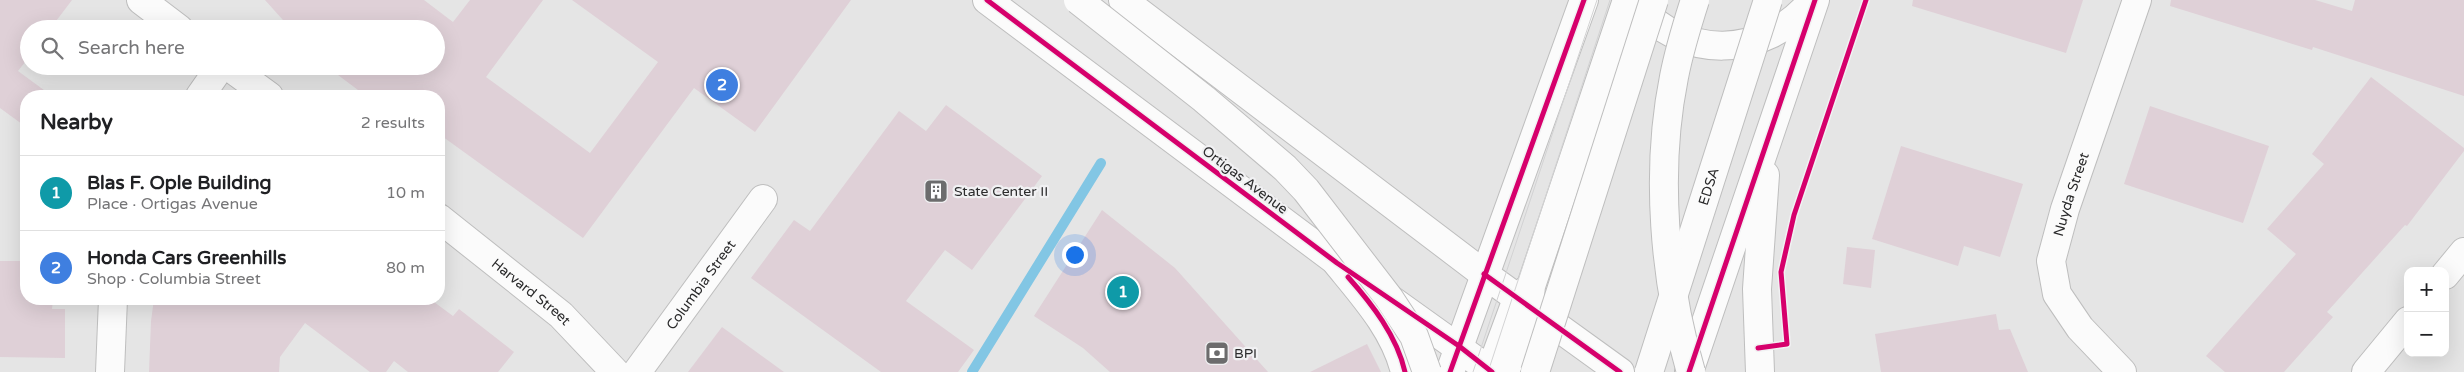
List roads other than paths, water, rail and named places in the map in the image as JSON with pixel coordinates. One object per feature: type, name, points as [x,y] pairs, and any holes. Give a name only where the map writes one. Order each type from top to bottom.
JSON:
[{"type":"main road","points":[[141,0],[167,20]]},
{"type":"main road","name":"Ortigas Avenue","points":[[987,0],[1337,263],[1494,372]]},
{"type":"main road","points":[[1078,0],[1204,99],[1285,168],[1306,190],[1389,298],[1414,336],[1427,372]]},
{"type":"main road","points":[[1123,0],[1484,274],[1526,297],[1620,372]]},
{"type":"main road","points":[[1450,372],[1584,0]]},
{"type":"main road","points":[[1494,372],[1526,297],[1627,0]]},
{"type":"main road","points":[[1633,0],[1660,27],[1682,39],[1707,45],[1732,46],[1757,41],[1780,31],[1800,16],[1814,0]]},
{"type":"main road","points":[[1535,372],[1654,0]]},
{"type":"main road","points":[[1690,372],[1680,336],[1672,295],[1665,192],[1670,99],[1695,0]]},
{"type":"main road","name":"EDSA","points":[[1649,372],[1768,0]]},
{"type":"main road","points":[[1690,372],[1814,0]]},
{"type":"main road","name":"Nuyda Street","points":[[2122,372],[2080,328],[2056,294],[2051,261],[2065,209],[2137,0]]},
{"type":"main road","points":[[204,90],[215,75]]},
{"type":"main road","points":[[240,75],[261,90]]},
{"type":"main road","points":[[1760,372],[1757,289],[1768,136]]},
{"type":"main road","name":"Columbia Street","points":[[637,372],[763,199]]},
{"type":"main road","name":"Harvard Street","points":[[445,223],[561,315],[615,372]]},
{"type":"main road","points":[[2449,270],[2464,252]]},
{"type":"main road","points":[[1337,263],[1376,309],[1403,361],[1405,372]]},
{"type":"main road","points":[[110,372],[113,305]]},
{"type":"main road","points":[[2366,372],[2404,326]]},
{"type":"waterway","points":[[972,372],[1101,163]]},
{"type":"tram line","points":[[1473,372],[1597,0]]},
{"type":"tram line","points":[[1488,372],[1610,0]]},
{"type":"place","name":"Honda Cars Greenhills","points":[[722,85]]},
{"type":"place","name":"State Center II","points":[[936,191]]},
{"type":"place","name":"Blas F. Ople Building","points":[[1123,292]]},
{"type":"place","name":"BPI","points":[[1217,353]]}]
